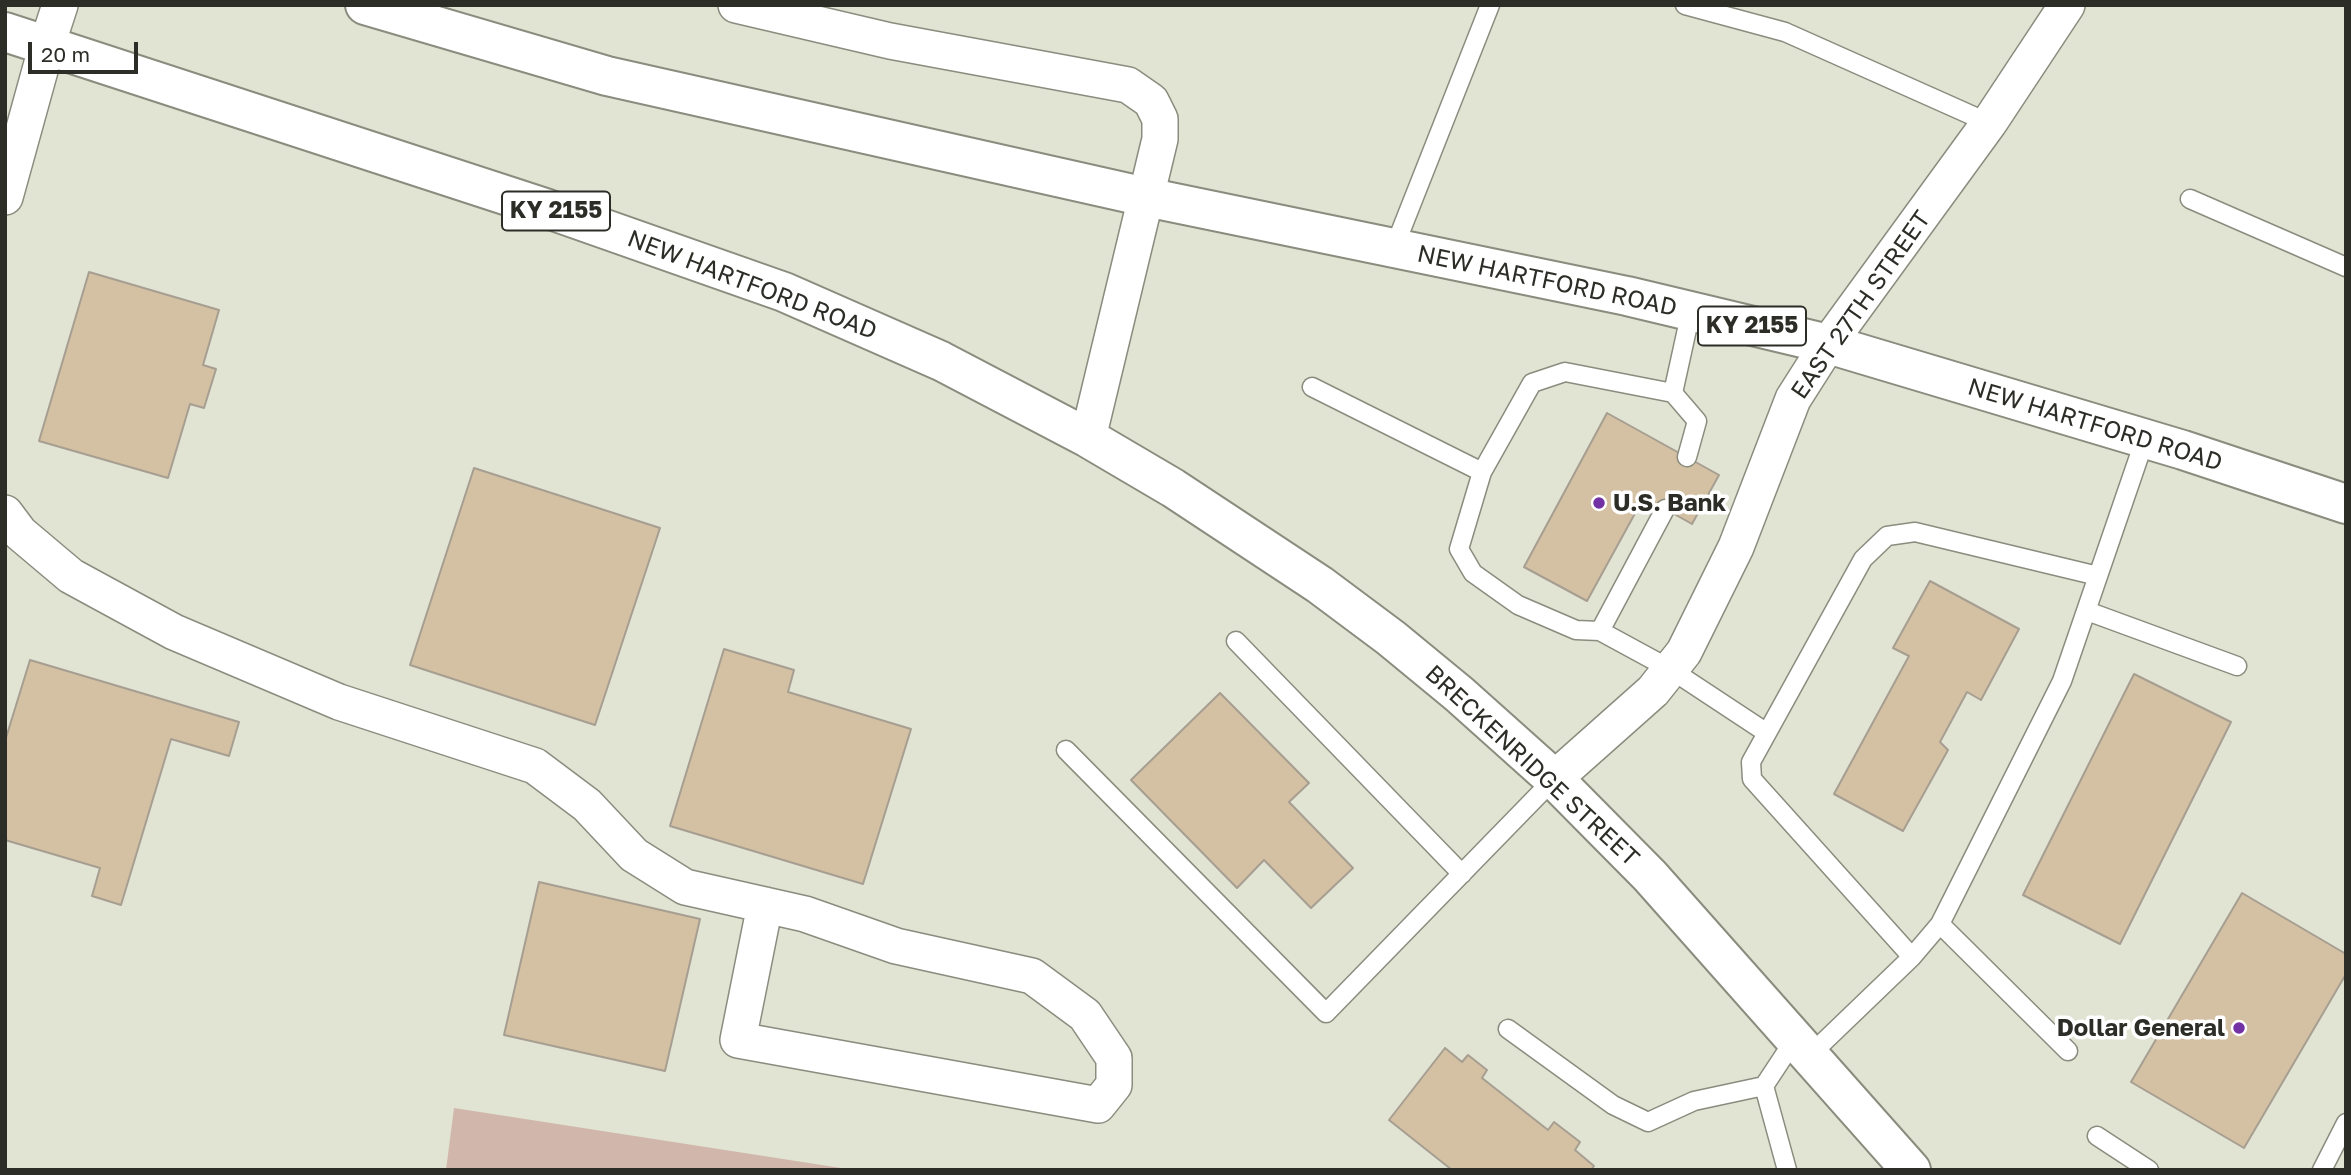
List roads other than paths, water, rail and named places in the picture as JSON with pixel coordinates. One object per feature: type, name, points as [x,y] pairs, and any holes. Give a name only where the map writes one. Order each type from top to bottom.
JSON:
[{"type":"main road","name":"NEW HARTFORD ROAD","points":[[365,5],[607,76],[1146,198],[1627,296],[1828,344],[2145,439],[2346,504]]},
{"type":"main road","name":"NEW HARTFORD ROAD","points":[[5,32],[548,209],[784,292],[941,360],[1088,438]]},
{"type":"main road","name":"BRECKENRIDGE STREET","points":[[1088,438],[1195,501],[1320,585],[1391,638],[1459,694],[1554,779],[1650,876],[1911,1170]]},
{"type":"street","points":[[5,197],[60,5]]},
{"type":"street","points":[[736,5],[780,10],[890,41],[1128,85],[1151,101],[1160,119],[1160,139],[1088,438]]},
{"type":"street","name":"EAST 27TH STREET","points":[[1554,779],[1653,691],[1684,652],[1736,547],[1793,399],[1828,344],[1989,123],[2067,5]]},
{"type":"street","points":[[5,513],[20,533],[71,576],[174,632],[339,702],[535,766],[587,805],[634,855],[685,887],[765,905],[805,914],[896,946],[1032,976],[1085,1014],[1114,1058],[1114,1085],[1098,1105],[737,1040],[765,905]]},
{"type":"lane","points":[[1394,248],[1490,5]]},
{"type":"lane","points":[[1685,5],[1785,32],[1989,123]]},
{"type":"lane","points":[[2189,198],[2346,267]]},
{"type":"lane","points":[[1673,393],[1690,311]]},
{"type":"lane","points":[[1687,457],[1697,421],[1673,393],[1565,372],[1532,383],[1482,472],[1459,549],[1473,573],[1518,605],[1576,630],[1600,631],[1670,669],[1767,733]]},
{"type":"lane","points":[[1312,387],[1482,472]]},
{"type":"lane","points":[[1508,1029],[1612,1105],[1648,1122],[1694,1101],[1764,1086],[1802,1048],[1912,957],[1940,924],[2063,681],[2145,439]]},
{"type":"lane","points":[[1600,631],[1665,509]]},
{"type":"lane","points":[[1912,957],[1752,779],[1751,762],[1863,559],[1887,537],[1915,532],[2098,576]]},
{"type":"lane","points":[[2087,611],[2237,666]]},
{"type":"lane","points":[[1236,641],[1462,874]]},
{"type":"lane","points":[[1066,750],[1326,1013],[1554,779]]},
{"type":"lane","points":[[1940,924],[2068,1051]]},
{"type":"lane","points":[[1764,1086],[1787,1170]]},
{"type":"lane","points":[[2322,1170],[2346,1123]]},
{"type":"lane","points":[[2097,1136],[2149,1170]]},
{"type":"place","name":"U.S. Bank","points":[[1599,503]]},
{"type":"place","name":"Dollar General","points":[[2239,1028]]}]
